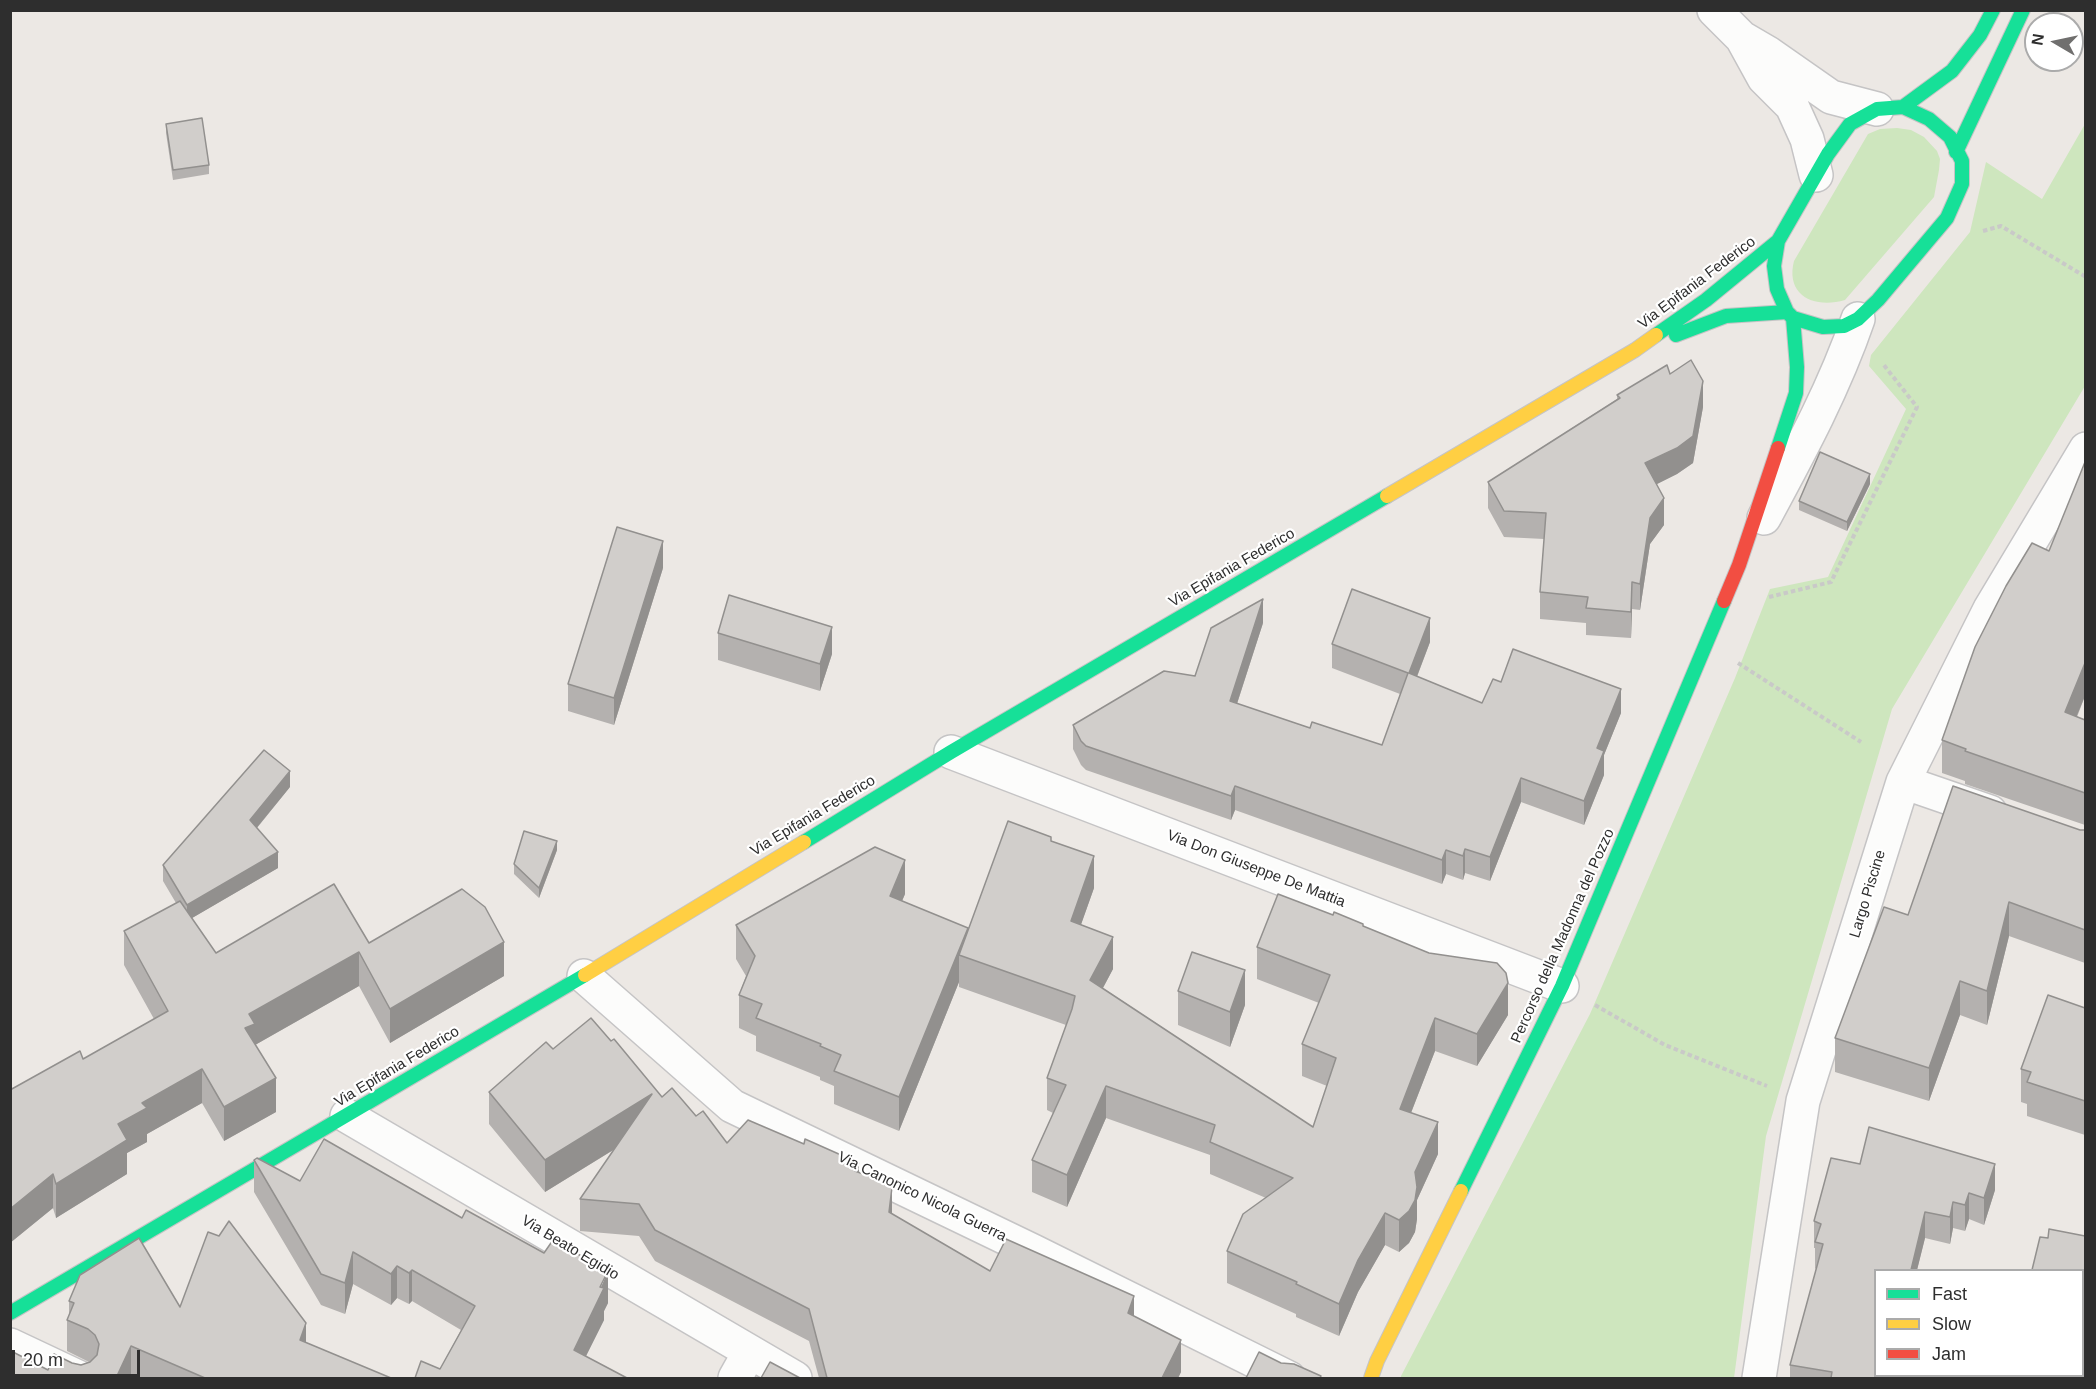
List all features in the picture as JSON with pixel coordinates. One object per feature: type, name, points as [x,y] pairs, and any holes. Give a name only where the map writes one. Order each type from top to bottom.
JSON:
[{"type":"main road","points":[[1778,241],[1828,154],[1850,124],[1890,108],[1952,70],[1980,35],[1993,10]]},
{"type":"main road","points":[[1956,152],[2023,10]]},
{"type":"main road","points":[[1790,315],[1823,327],[1844,326],[1858,319],[1907,267],[1947,218],[1962,183],[1962,161],[1950,137],[1929,118],[1890,108]]},
{"type":"main road","name":"Percorso della Madonna del Pozzo","points":[[1371,1378],[1377,1361],[1562,986],[1739,565],[1796,393],[1797,367],[1790,315],[1777,289],[1774,266],[1778,241]]},
{"type":"main road","name":"Via Epifania Federico","points":[[10,1313],[584,976],[951,752],[1635,350],[1706,300],[1778,241]]},
{"type":"main road","name":"Via Epifania Federico","points":[[1635,350],[1726,316],[1790,315]]},
{"type":"street","points":[[1714,10],[1742,38],[1768,53],[1831,97],[1890,108]]},
{"type":"street","points":[[1742,38],[1764,78],[1792,106],[1807,140],[1816,175]]},
{"type":"street","points":[[1739,565],[1817,419],[1848,349],[1858,319]]},
{"type":"street","name":"Largo Piscine","points":[[1759,1378],[1803,1101],[1903,782],[1990,609],[2085,449]]},
{"type":"street","name":"Via Don Giuseppe De Mattia","points":[[951,752],[1562,986]]},
{"type":"street","points":[[1903,782],[2021,823]]},
{"type":"street","name":"Via Canonico Nicola Guerra","points":[[584,976],[732,1106],[1033,1251],[1288,1378]]},
{"type":"street","name":"Via Beato Egidio","points":[[347,1116],[742,1366],[795,1378]]},
{"type":"street","points":[[10,1345],[80,1378]]},
{"type":"path","points":[[1978,232],[2001,226],[2085,277]]},
{"type":"path","points":[[1766,604],[1769,597],[1831,582],[1917,407],[1879,356]]},
{"type":"path","points":[[1707,643],[1861,742]]},
{"type":"path","points":[[1741,664],[1745,654]]},
{"type":"path","points":[[1562,986],[1665,1045],[1803,1101]]},
{"type":"green space","points":[[2085,124],[2085,386],[1892,709],[1766,1136],[1734,1378],[1401,1378],[1590,1014],[1735,678],[1770,589],[1828,577],[1906,409],[1869,366],[1871,355],[1970,232],[1986,162],[2042,199]]},
{"type":"green space","points":[[1880,129],[1911,130],[1924,137],[1937,151],[1940,159],[1934,197],[1845,300],[1823,303],[1805,297],[1794,283],[1792,273],[1794,261],[1868,134]]},
{"type":"building","points":[[202,118],[209,165],[173,170],[166,124]]},
{"type":"building","points":[[1691,360],[1703,381],[1693,436],[1677,448],[1645,463],[1664,498],[1650,518],[1640,584],[1632,582],[1631,612],[1586,608],[1588,597],[1540,592],[1546,513],[1504,511],[1488,482],[1620,398],[1617,395],[1667,365],[1670,374]]},
{"type":"building","points":[[1820,452],[1870,474],[1847,522],[1799,501]]},
{"type":"building","points":[[2085,462],[2085,663],[2065,712],[2085,720],[2085,793],[1965,751],[1966,749],[1942,740],[1975,647],[2006,586],[2032,543],[2049,551]]},
{"type":"building","points":[[617,527],[663,541],[614,698],[568,684]]},
{"type":"building","points":[[1352,589],[1430,618],[1409,673],[1482,703],[1493,679],[1501,682],[1513,649],[1621,689],[1597,748],[1604,751],[1584,801],[1521,778],[1490,857],[1465,849],[1463,856],[1446,850],[1442,860],[1235,786],[1231,796],[1086,746],[1081,741],[1073,725],[1164,671],[1195,676],[1211,628],[1263,599],[1230,701],[1310,728],[1312,722],[1382,745],[1408,673],[1332,644]]},
{"type":"building","points":[[729,595],[832,627],[820,664],[718,633]]},
{"type":"building","points":[[264,750],[290,771],[250,820],[278,852],[187,905],[163,865]]},
{"type":"building","points":[[1953,786],[2085,830],[2085,930],[2009,902],[1987,991],[1960,981],[1929,1068],[1835,1038],[1884,907],[1908,915]]},
{"type":"building","points":[[1008,821],[1051,837],[1051,841],[1094,856],[1071,921],[1113,937],[1090,980],[1313,1127],[1336,1058],[1302,1044],[1330,975],[1257,947],[1278,894],[1333,915],[1334,912],[1429,953],[1497,963],[1506,973],[1508,983],[1477,1034],[1435,1018],[1400,1109],[1438,1122],[1415,1172],[1417,1187],[1415,1200],[1409,1211],[1399,1220],[1385,1213],[1358,1260],[1339,1304],[1296,1284],[1297,1282],[1227,1251],[1243,1214],[1293,1178],[1210,1142],[1215,1125],[1106,1086],[1067,1175],[1032,1160],[1066,1085],[1047,1078],[1075,996],[959,955]]},
{"type":"building","points":[[524,831],[557,841],[539,888],[514,864]]},
{"type":"building","points":[[875,847],[905,860],[890,896],[968,928],[899,1097],[834,1071],[841,1055],[820,1046],[821,1044],[756,1018],[762,1004],[739,995],[755,956],[736,925]]},
{"type":"building","points":[[334,884],[369,943],[462,889],[485,907],[504,942],[390,1009],[359,952],[249,1014],[255,1024],[245,1028],[276,1078],[224,1107],[202,1069],[142,1103],[147,1108],[118,1124],[127,1140],[56,1184],[53,1174],[10,1209],[10,1090],[80,1051],[83,1059],[168,1011],[124,931],[180,901],[216,953]]},
{"type":"building","points":[[1192,952],[1245,970],[1230,1012],[1178,991]]},
{"type":"building","points":[[2048,995],[2085,1008],[2085,1101],[2027,1082],[2031,1072],[2021,1069]]},
{"type":"building","points":[[591,1018],[611,1041],[614,1039],[662,1097],[672,1088],[696,1116],[703,1111],[727,1143],[748,1120],[804,1144],[805,1139],[859,1163],[855,1171],[892,1187],[889,1212],[990,1271],[1006,1239],[1134,1296],[1128,1313],[1181,1340],[1162,1378],[827,1378],[809,1309],[655,1230],[639,1204],[580,1199],[652,1094],[545,1160],[489,1092],[546,1042],[553,1049]]},
{"type":"building","points":[[1869,1127],[1995,1164],[1984,1198],[1969,1193],[1965,1205],[1953,1202],[1950,1217],[1925,1212],[1911,1269],[1874,1269],[1874,1377],[2040,1378],[1831,1378],[1832,1372],[1790,1365],[1823,1244],[1815,1242],[1821,1224],[1814,1221],[1831,1158],[1860,1164]]},
{"type":"building","points":[[324,1139],[462,1218],[466,1210],[544,1253],[553,1240],[608,1271],[600,1287],[604,1288],[574,1350],[627,1378],[415,1378],[421,1361],[440,1369],[475,1306],[412,1270],[409,1273],[397,1266],[391,1274],[353,1252],[345,1283],[321,1274],[254,1160],[257,1158],[300,1181]]},
{"type":"building","points":[[229,1221],[306,1323],[300,1340],[391,1378],[205,1378],[131,1346],[116,1378],[10,1378],[10,1355],[13,1352],[48,1370],[54,1354],[81,1365],[90,1362],[97,1355],[99,1344],[95,1335],[88,1329],[67,1320],[74,1303],[69,1301],[80,1275],[139,1238],[180,1307],[208,1232],[219,1236]]},
{"type":"building","points":[[2049,1229],[2085,1236],[2085,1322],[2084,1269],[2032,1269],[2040,1237],[2048,1238]]},
{"type":"building","points":[[1259,1352],[1281,1363],[1294,1364],[1321,1376],[1320,1378],[1246,1378]]},
{"type":"building","points":[[770,1362],[800,1378],[761,1378]]},
{"type":"traffic: fast","points":[[1903,107],[1952,71],[1980,35],[1993,10]]},
{"type":"traffic: fast","points":[[1956,152],[2023,10]]},
{"type":"traffic: fast","points":[[1903,107],[1929,119],[1950,137],[1962,161],[1962,184],[1947,218],[1878,300],[1858,319],[1844,326],[1823,327],[1793,318],[1787,312],[1777,289],[1774,266],[1778,241],[1828,154],[1850,124],[1877,109],[1903,107]]},
{"type":"traffic: fast","points":[[1656,335],[1706,300],[1778,241]]},
{"type":"traffic: fast","points":[[1676,335],[1726,316],[1787,312]]},
{"type":"traffic: fast","points":[[1778,448],[1796,393],[1797,367],[1793,318]]},
{"type":"traffic: fast","points":[[804,842],[951,752],[1387,496]]},
{"type":"traffic: fast","points":[[1461,1191],[1562,986],[1724,601]]},
{"type":"traffic: fast","points":[[10,1313],[585,975]]},
{"type":"traffic: slow","points":[[1387,496],[1635,350],[1656,335]]},
{"type":"traffic: slow","points":[[585,975],[804,842]]},
{"type":"traffic: slow","points":[[1371,1378],[1377,1361],[1461,1191]]},
{"type":"traffic: jam","points":[[1724,601],[1739,565],[1778,448]]}]
